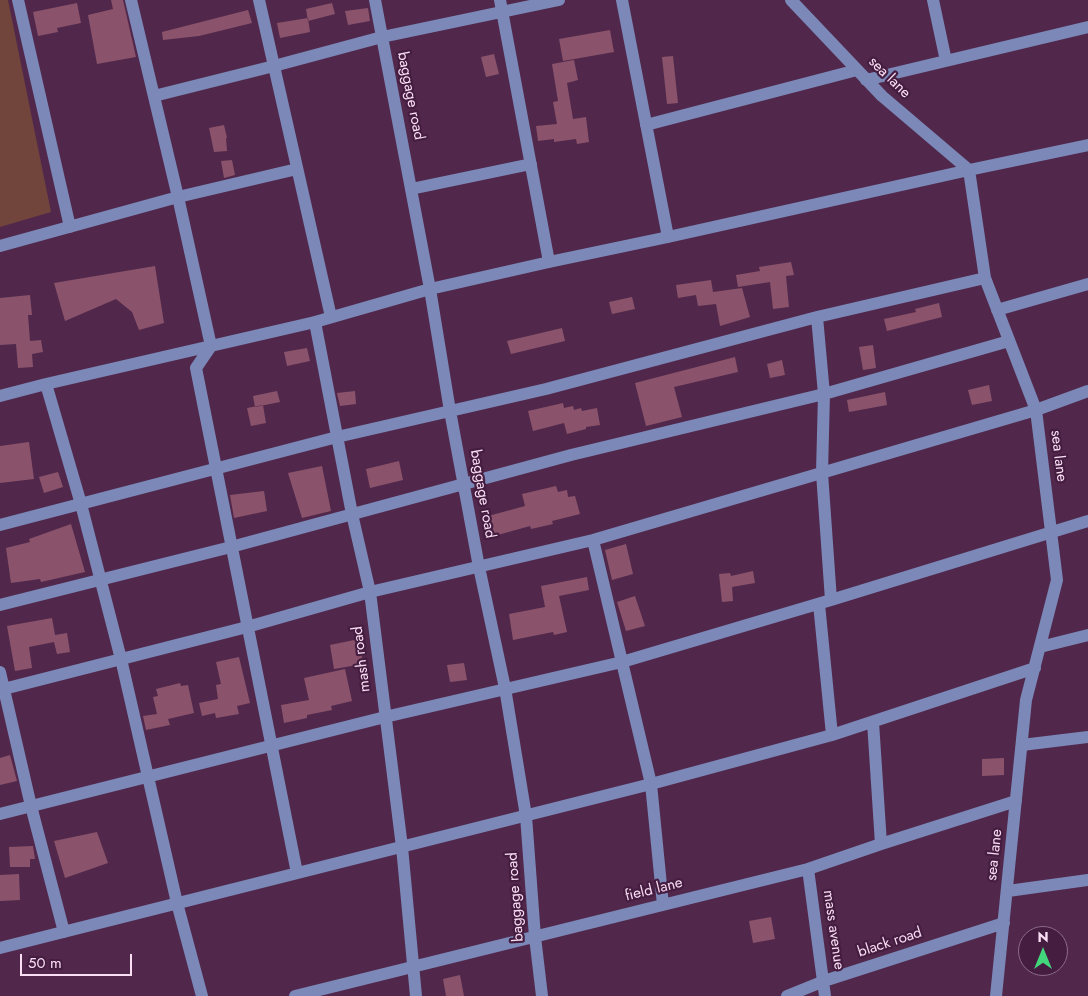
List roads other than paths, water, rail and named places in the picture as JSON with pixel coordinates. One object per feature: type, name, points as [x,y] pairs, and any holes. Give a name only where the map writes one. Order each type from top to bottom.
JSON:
[{"type":"street","points":[[18,0],[70,227]]},
{"type":"street","points":[[131,0],[178,196],[211,346],[196,368],[297,873]]},
{"type":"street","points":[[259,0],[331,318]]},
{"type":"street","name":"baggage road","points":[[375,0],[430,289],[450,410],[505,688],[526,816],[535,937],[542,996]]},
{"type":"street","points":[[154,96],[501,6],[559,0]]},
{"type":"street","points":[[622,0],[668,237]]},
{"type":"street","name":"sea lane","points":[[791,0],[882,96],[969,170],[985,278],[1036,410],[1058,580],[1026,700],[996,996]]},
{"type":"street","points":[[933,0],[946,61]]},
{"type":"street","points":[[501,6],[549,262]]},
{"type":"street","points":[[866,80],[1088,27]]},
{"type":"street","points":[[646,125],[857,70]]},
{"type":"street","points":[[0,396],[315,322],[430,289],[1088,144]]},
{"type":"street","points":[[411,189],[531,164]]},
{"type":"street","points":[[0,246],[178,196],[297,169]]},
{"type":"street","points":[[0,525],[337,437],[546,388],[817,317],[985,278]]},
{"type":"street","points":[[997,310],[1088,284]]},
{"type":"street","points":[[817,317],[824,394],[822,473],[825,602],[832,735]]},
{"type":"street","name":"mash road","points":[[315,322],[352,514],[370,592],[402,847],[416,996]]},
{"type":"street","points":[[0,605],[231,547],[571,455],[824,394],[1009,341]]},
{"type":"street","points":[[46,384],[81,504],[99,580],[121,659],[177,903],[202,996]]},
{"type":"street","points":[[2,690],[247,627],[370,592],[480,568],[593,540],[1036,410],[1088,391]]},
{"type":"street","points":[[0,814],[385,717],[622,662],[1088,521]]},
{"type":"street","points":[[593,540],[651,784],[663,905]]},
{"type":"street","points":[[1040,647],[1088,635]]},
{"type":"street","points":[[0,948],[651,784],[832,735],[1035,668]]},
{"type":"street","points":[[0,672],[2,690],[64,932]]},
{"type":"street","points":[[873,722],[881,844]]},
{"type":"street","points":[[1022,745],[1088,737]]},
{"type":"street","name":"field lane","points":[[295,996],[808,869],[1016,801]]},
{"type":"street","name":"mass avenue","points":[[808,869],[825,996]]},
{"type":"street","points":[[1008,891],[1088,880]]},
{"type":"street","name":"black road","points":[[787,996],[824,981],[1004,923]]}]
